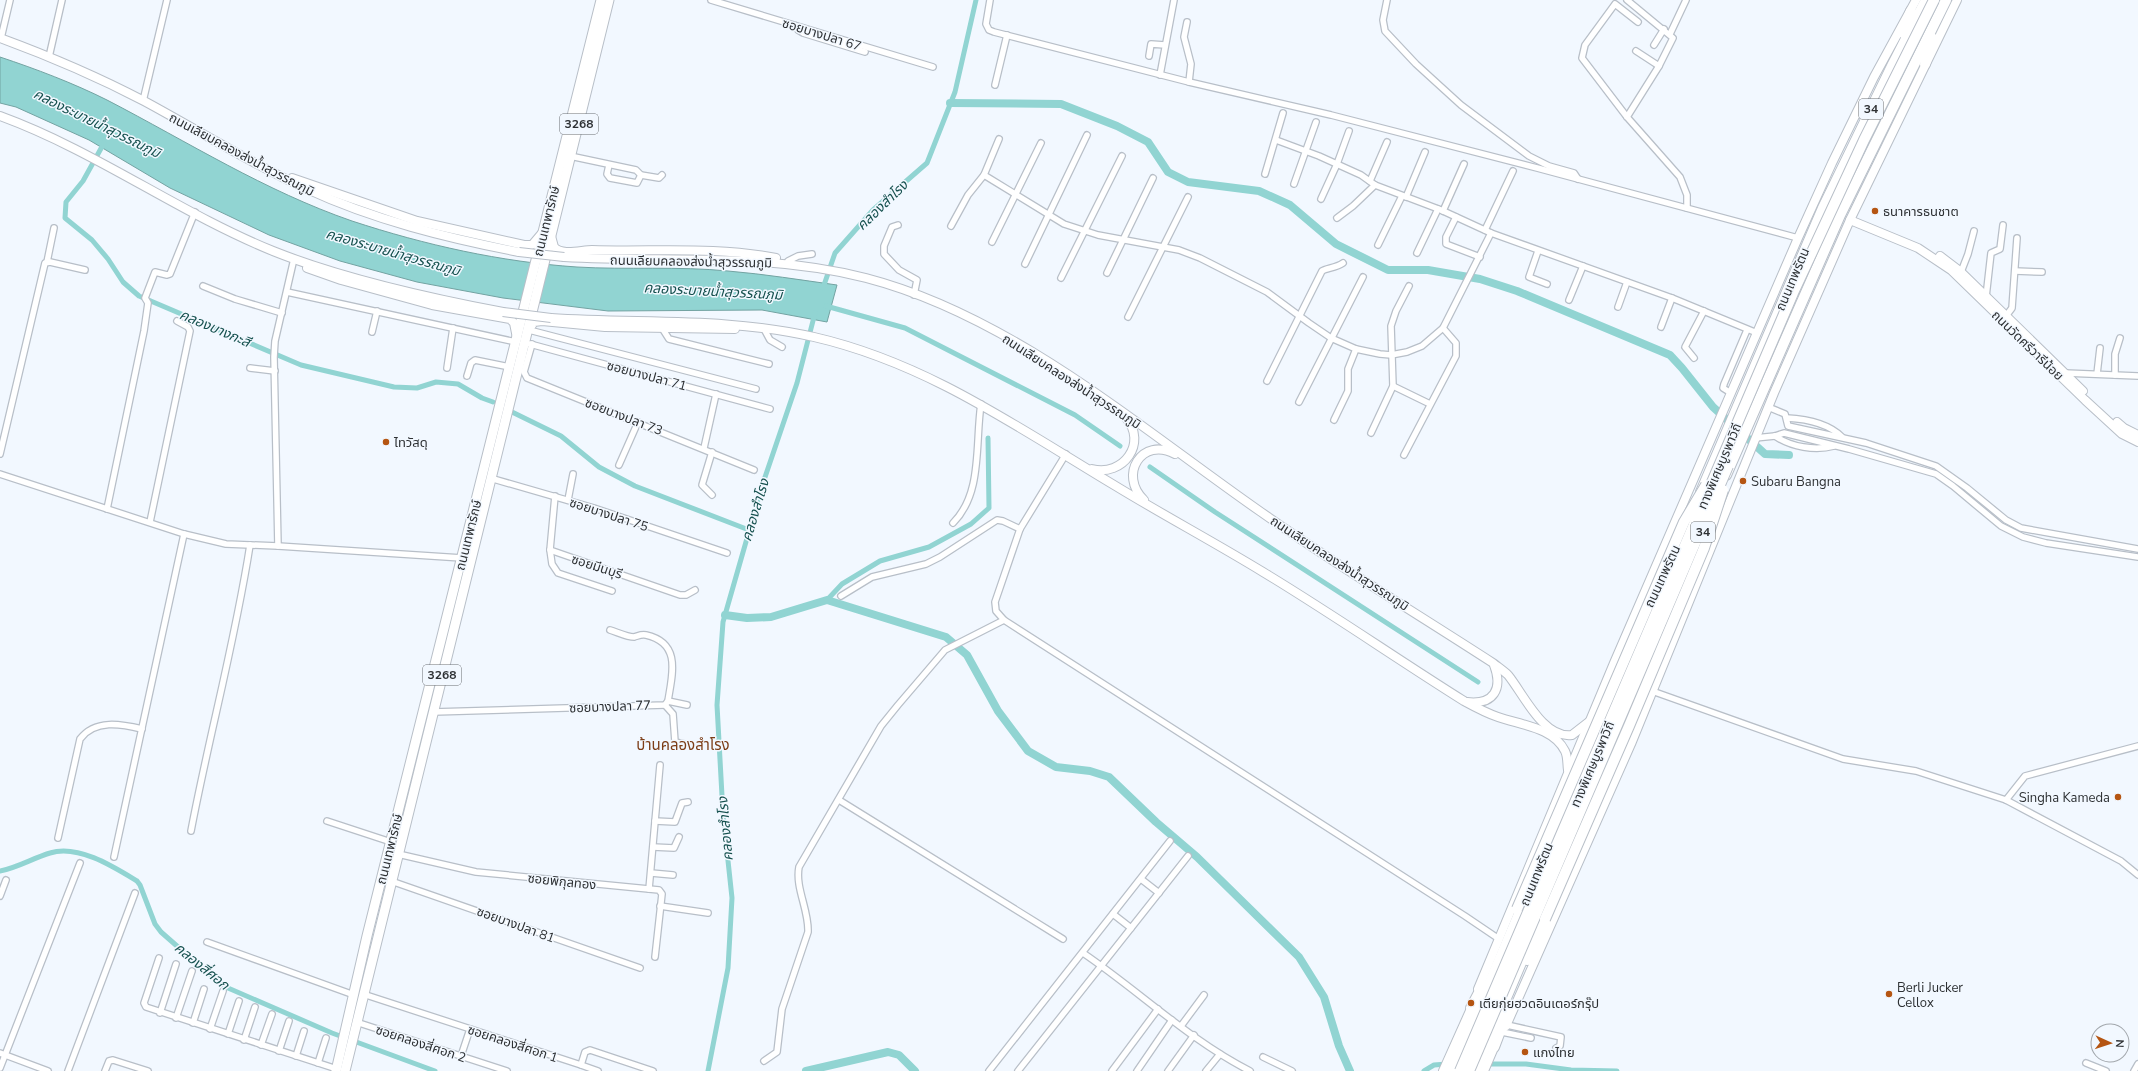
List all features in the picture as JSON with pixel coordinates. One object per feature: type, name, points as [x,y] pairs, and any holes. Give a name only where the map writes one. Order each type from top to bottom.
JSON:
[{"type":"highway","name":"ถนนเทพรัตน","points":[[1452,1071],[1500,962],[1573,771],[1714,464],[1823,208],[1926,0]]},
{"type":"highway","name":"ทางพิเศษบูรพาวิถี","points":[[1470,1071],[1832,207],[1893,80],[1934,0]]},
{"type":"highway","name":"ทางพิเศษบูรพาวิถี","points":[[1460,1071],[1724,465],[1837,213],[1903,76],[1943,0]]},
{"type":"highway","name":"ถนนเทพรัตน","points":[[1475,1071],[1696,548],[1840,215],[1946,0]]},
{"type":"highway","points":[[1893,64],[1910,11]]},
{"type":"highway","points":[[1925,64],[1938,15]]},
{"type":"highway","points":[[1471,1008],[1496,961],[1684,522],[1724,465]]},
{"type":"highway","points":[[1494,1047],[1545,919],[1704,548],[1720,503],[1724,465]]},
{"type":"highway","points":[[1573,771],[1598,780]]},
{"type":"main road","name":"ถนนเทพารักษ์","points":[[339,1070],[352,1027],[391,842],[419,750],[433,712],[524,339],[525,320],[601,0]]},
{"type":"main road","name":"ถนนเทพารักษ์","points":[[546,233],[570,156],[609,0]]},
{"type":"main road","name":"ถนนเทพรัตน","points":[[1443,1071],[1471,1008],[1498,939],[1573,771],[1590,721],[1798,238],[1832,163],[1874,77],[1916,0]]},
{"type":"main road","name":"34","points":[[1484,1071],[1494,1047],[1505,1029],[1631,744],[1755,438],[1850,220],[1957,0]]},
{"type":"main road","name":"ถนนเลียบคลองส่งน้ำสุวรรณภูมิ","points":[[1,38],[84,71],[143,101],[274,173],[309,190],[356,209],[462,241],[518,252],[617,260],[720,259],[794,263],[866,278],[952,310],[1020,345],[1119,410],[1262,513],[1493,663],[1507,674],[1538,718],[1558,733],[1572,735],[1590,721]]},
{"type":"main road","points":[[0,116],[46,135],[97,160],[294,263],[341,280],[425,303],[510,319],[524,339],[534,322],[542,321],[571,325],[770,329]]},
{"type":"main road","points":[[274,173],[403,217],[509,242],[532,245],[546,233],[554,248],[560,252],[584,250],[722,252],[768,256],[794,263]]},
{"type":"main road","name":"ถนนวัดศรีวารีน้อย","points":[[1850,220],[1918,248],[1951,270],[2085,400],[2122,434],[2138,442]]},
{"type":"main road","name":"ถนนวัดศรีวารีน้อย","points":[[1918,248],[1927,249],[1944,258],[1961,272],[2124,428],[2138,435]]},
{"type":"main road","points":[[273,251],[340,272],[445,301],[503,312],[592,321],[720,323],[770,329],[844,346],[930,377],[981,404],[1066,454],[1082,466],[1265,572],[1464,701],[1485,713],[1544,732],[1559,743],[1565,750],[1573,771]]},
{"type":"main road","name":"ถนนเทพารักษ์","points":[[359,995],[398,854],[419,750],[462,558],[510,367],[524,339]]},
{"type":"main road","points":[[1082,466],[1108,470],[1119,466],[1130,456],[1134,448],[1133,430],[1131,424],[1119,410]]},
{"type":"main road","points":[[1152,507],[1138,494],[1133,482],[1134,467],[1142,455],[1155,449],[1168,450],[1202,469]]},
{"type":"main road","name":"ถนนเทพรัตน","points":[[1696,548],[1714,538]]},
{"type":"main road","points":[[1464,701],[1481,702],[1493,695],[1498,684],[1498,676],[1493,663]]},
{"type":"street","points":[[1,38],[10,0]]},
{"type":"street","points":[[49,57],[62,0]]},
{"type":"street","points":[[143,101],[167,0]]},
{"type":"street","name":"ซอยบางปลา 67","points":[[711,0],[933,67]]},
{"type":"street","points":[[990,0],[986,28],[1007,35],[1160,75],[1331,115],[1798,238]]},
{"type":"street","points":[[1160,75],[1174,0]]},
{"type":"street","points":[[1388,0],[1383,20],[1385,31],[1416,64],[1461,105],[1529,156],[1549,166],[1574,173],[1578,179]]},
{"type":"street","points":[[1627,0],[1670,34],[1672,40],[1659,66],[1627,117]]},
{"type":"street","points":[[1670,34],[1686,0]]},
{"type":"street","points":[[1638,22],[1615,2],[1584,45],[1582,58],[1627,117],[1680,178],[1687,195],[1687,208]]},
{"type":"street","points":[[1187,22],[1184,37],[1191,64],[1189,82]]},
{"type":"street","points":[[796,26],[798,30],[803,33],[865,52]]},
{"type":"street","points":[[1654,45],[1664,29]]},
{"type":"street","points":[[995,85],[1007,35]]},
{"type":"street","points":[[1149,56],[1150,46],[1152,43],[1165,45]]},
{"type":"street","points":[[1636,51],[1659,66]]},
{"type":"street","points":[[1265,174],[1283,113]]},
{"type":"street","points":[[1294,184],[1316,122]]},
{"type":"street","points":[[1321,199],[1337,164],[1349,131]]},
{"type":"street","points":[[1024,264],[1087,135]]},
{"type":"street","points":[[951,226],[968,195],[984,175],[999,140]]},
{"type":"street","points":[[1276,140],[1337,164],[1372,183],[1440,210],[1491,233],[1704,310],[1747,330],[1757,333]]},
{"type":"street","points":[[1337,218],[1353,206],[1372,183],[1387,142]]},
{"type":"street","points":[[992,242],[1041,143]]},
{"type":"street","points":[[1378,245],[1425,152]]},
{"type":"street","points":[[570,156],[636,170],[641,175],[659,178],[662,175]]},
{"type":"street","points":[[1060,278],[1122,156]]},
{"type":"street","points":[[1417,253],[1464,164]]},
{"type":"street","points":[[610,165],[607,174],[610,178],[637,183],[641,175]]},
{"type":"street","points":[[1485,230],[1513,171]]},
{"type":"street","points":[[984,175],[1016,194],[1048,216],[1084,231],[1162,247],[1200,258],[1267,292],[1331,338],[1356,349],[1391,355],[1408,352],[1422,346],[1443,328],[1491,233]]},
{"type":"street","points":[[1107,273],[1153,178]]},
{"type":"street","points":[[1128,317],[1188,197]]},
{"type":"street","points":[[107,509],[144,331],[148,303],[146,295],[155,272],[167,275],[170,274],[195,212]]},
{"type":"street","points":[[1456,217],[1446,237],[1446,244],[1480,257]]},
{"type":"street","points":[[898,225],[893,225],[884,246],[884,254],[899,270],[917,280],[914,295]]},
{"type":"street","points":[[1986,297],[1991,253],[2000,249],[2003,225]]},
{"type":"street","points":[[0,454],[54,228]]},
{"type":"street","points":[[1961,272],[1968,254],[1974,231]]},
{"type":"street","points":[[2006,316],[2012,308],[2017,238]]},
{"type":"street","points":[[1538,251],[1530,277],[1547,284]]},
{"type":"street","points":[[794,263],[798,256],[812,254]]},
{"type":"street","points":[[47,262],[85,270]]},
{"type":"street","points":[[278,546],[274,357],[275,341],[294,263]]},
{"type":"street","points":[[1267,380],[1322,271],[1333,269],[1342,263]]},
{"type":"street","points":[[1569,300],[1583,266]]},
{"type":"street","points":[[2015,271],[2042,272]]},
{"type":"street","points":[[1299,402],[1363,277]]},
{"type":"street","points":[[1618,307],[1627,282]]},
{"type":"street","points":[[203,286],[234,299],[282,313]]},
{"type":"street","points":[[1371,433],[1392,386],[1391,355],[1394,318],[1409,286]]},
{"type":"street","points":[[287,292],[453,328],[524,339],[756,389]]},
{"type":"street","points":[[1661,327],[1672,298]]},
{"type":"street","points":[[1694,358],[1685,347],[1704,310]]},
{"type":"street","points":[[372,332],[377,311]]},
{"type":"street","points":[[150,522],[190,331],[188,327],[177,321]]},
{"type":"street","points":[[447,368],[453,328]]},
{"type":"street","points":[[662,328],[669,339],[769,364]]},
{"type":"street","points":[[1404,455],[1457,351],[1456,343],[1443,328]]},
{"type":"street","points":[[770,329],[770,340],[782,347]]},
{"type":"street","points":[[1731,393],[1724,388],[1724,384],[1747,330]]},
{"type":"street","points":[[2115,375],[2115,354],[2120,338]]},
{"type":"street","name":"ซอยบางปลา 71","points":[[524,339],[770,409]]},
{"type":"street","name":"ซอยบางปลา 73","points":[[524,339],[524,372],[526,378],[704,448],[754,470]]},
{"type":"street","points":[[2097,374],[2100,348]]},
{"type":"street","points":[[1334,420],[1348,392],[1348,369],[1356,349]]},
{"type":"street","points":[[467,376],[471,363],[474,360],[510,367]]},
{"type":"street","points":[[250,368],[275,371]]},
{"type":"street","points":[[2065,373],[2138,376]]},
{"type":"street","points":[[1392,386],[1430,404]]},
{"type":"street","points":[[704,448],[716,394]]},
{"type":"street","points":[[953,523],[963,512],[969,499],[975,472],[981,404]]},
{"type":"street","points":[[1768,407],[1781,411],[1787,418],[1788,426],[1784,433]]},
{"type":"street","points":[[1787,418],[1818,423],[1835,431],[1842,437]]},
{"type":"street","points":[[619,465],[638,422]]},
{"type":"street","points":[[1788,426],[1842,437],[1936,466],[1967,488],[2006,520],[2021,528],[2138,549]]},
{"type":"street","points":[[1755,438],[1775,436],[1784,433],[1936,474],[2012,532],[2046,543],[2138,557]]},
{"type":"street","points":[[1775,436],[1785,443],[1794,445],[1826,448],[1836,446]]},
{"type":"street","points":[[712,452],[702,485],[712,495]]},
{"type":"street","points":[[1066,454],[1020,529],[995,602],[996,611],[1004,620],[1466,916],[1498,939]]},
{"type":"street","points":[[1906,466],[1909,457]]},
{"type":"street","points":[[0,474],[184,534],[226,544],[462,558]]},
{"type":"street","points":[[568,500],[573,474]]},
{"type":"street","name":"ซอยบางปลา 75","points":[[490,478],[568,500],[727,553]]},
{"type":"street","points":[[555,496],[550,550],[552,564],[558,573],[612,591]]},
{"type":"street","points":[[841,596],[872,577],[926,564],[940,558],[997,520],[1003,521],[1020,529]]},
{"type":"street","points":[[114,857],[184,534]]},
{"type":"street","points":[[191,831],[203,768],[239,608],[250,545]]},
{"type":"street","points":[[2109,552],[2111,545]]},
{"type":"street","name":"ซอยมีนบุรี","points":[[550,550],[680,594],[686,595],[695,590]]},
{"type":"street","points":[[764,1061],[777,1052],[782,1008],[808,932],[808,921],[798,875],[799,867],[881,726],[945,650],[1004,620]]},
{"type":"street","name":"ซอยบางปลา 77","points":[[433,712],[666,703],[673,668],[672,658],[667,648],[652,637],[640,635],[633,637],[610,630]]},
{"type":"street","points":[[1652,691],[1843,759],[1916,770],[2006,800],[2121,861],[2138,875]]},
{"type":"street","points":[[666,703],[687,705]]},
{"type":"street","points":[[666,703],[673,714],[675,742],[684,744]]},
{"type":"street","points":[[58,838],[80,738],[84,733],[104,725],[120,724],[142,729]]},
{"type":"street","points":[[2006,800],[2025,776],[2138,746]]},
{"type":"street","points":[[655,957],[661,891],[649,889],[660,765]]},
{"type":"street","points":[[839,800],[1063,940]]},
{"type":"street","points":[[655,821],[675,822],[682,803],[688,802]]},
{"type":"street","points":[[327,822],[391,842]]},
{"type":"street","points":[[653,847],[674,848],[679,837]]},
{"type":"street","points":[[989,1071],[1170,841]]},
{"type":"street","name":"ซอยพิกุลทอง","points":[[398,854],[476,872],[649,889]]},
{"type":"street","points":[[1018,1071],[1188,856]]},
{"type":"street","points":[[0,1068],[2,1054],[80,863]]},
{"type":"street","points":[[650,873],[673,875]]},
{"type":"street","points":[[1141,879],[1159,893]]},
{"type":"street","points":[[0,896],[6,880]]},
{"type":"street","name":"ซอยบางปลา 81","points":[[391,881],[640,968]]},
{"type":"street","points":[[68,1071],[135,893]]},
{"type":"street","points":[[660,906],[708,913]]},
{"type":"street","points":[[1113,914],[1131,928]]},
{"type":"street","name":"ซอยคลองสี่ศอก 1","points":[[207,942],[359,995],[470,1029],[598,1071]]},
{"type":"street","points":[[1083,952],[1172,1020],[1220,1054],[1248,1071]]},
{"type":"street","points":[[159,958],[144,1005],[160,1013],[339,1070]]},
{"type":"street","points":[[160,1013],[176,964]]},
{"type":"street","points":[[176,1018],[192,971]]},
{"type":"street","points":[[193,1024],[204,989]]},
{"type":"street","points":[[210,1029],[223,991]]},
{"type":"street","points":[[1181,1026],[1204,995]]},
{"type":"street","points":[[228,1034],[239,1001]]},
{"type":"street","points":[[244,1040],[255,1007]]},
{"type":"street","points":[[1112,1071],[1158,1009]]},
{"type":"street","points":[[261,1045],[272,1014]]},
{"type":"street","points":[[279,1051],[289,1020]]},
{"type":"street","points":[[1137,1071],[1172,1020]]},
{"type":"street","name":"ซอยคลองสี่ศอก 2","points":[[352,1027],[461,1056],[507,1071]]},
{"type":"street","points":[[461,1056],[470,1029]]},
{"type":"street","points":[[1505,1029],[1530,1038]]},
{"type":"street","points":[[1505,1029],[1561,1037],[1560,1046],[1556,1048]]},
{"type":"street","points":[[296,1056],[304,1031]]},
{"type":"street","points":[[1168,1071],[1194,1035]]},
{"type":"street","points":[[318,1063],[326,1038]]},
{"type":"street","points":[[581,1065],[585,1052],[590,1050],[653,1071]]},
{"type":"street","points":[[2,1054],[36,1069],[48,1071]]},
{"type":"street","points":[[1206,1071],[1220,1054]]},
{"type":"street","points":[[1264,1056],[1292,1071]]},
{"type":"street","points":[[105,1071],[109,1061],[113,1060],[148,1071]]},
{"type":"street","points":[[2086,1063],[2106,1071]]},
{"type":"street","points":[[2134,1071],[2138,1064]]},
{"type":"water","name":"คลองระบายน้ำสุวรรณภูมิ","points":[[0,57],[27,66],[107,100],[227,165],[288,195],[320,209],[380,230],[463,251],[492,257],[549,265],[709,270],[755,274],[837,285],[827,322],[762,310],[608,311],[503,298],[417,282],[340,261],[269,235],[170,188],[89,140],[16,107],[0,103]]},
{"type":"waterway","name":"คลองสำโรง","points":[[823,288],[835,253],[873,210],[927,163],[955,92],[976,0]]},
{"type":"waterway","points":[[950,103],[1061,104],[1117,126],[1148,142],[1168,172],[1188,182],[1259,191],[1290,205],[1336,244],[1388,270],[1428,270],[1480,279],[1517,291],[1670,355],[1713,407],[1765,454],[1789,455]]},
{"type":"waterway","name":"คลองบางกะสี","points":[[104,143],[83,181],[66,202],[65,218],[92,240],[108,259],[123,282],[139,296],[301,365],[394,387],[417,388],[436,382],[458,384],[482,398],[493,402]]},
{"type":"waterway","points":[[826,306],[905,328],[1075,415],[1120,446]]},
{"type":"waterway","name":"คลองสำโรง","points":[[708,1071],[728,968],[732,898],[723,814],[717,705],[723,622],[762,486],[797,383],[815,313]]},
{"type":"waterway","points":[[512,412],[561,436],[599,467],[635,486],[749,530]]},
{"type":"waterway","points":[[827,600],[842,584],[880,561],[929,547],[971,524],[989,508],[988,438]]},
{"type":"waterway","points":[[1150,467],[1215,512],[1478,682]]},
{"type":"waterway","points":[[725,615],[747,618],[771,617],[827,600],[946,637],[967,655],[998,711],[1028,751],[1056,767],[1090,771],[1109,777],[1156,822],[1197,857],[1299,957],[1324,997],[1339,1046],[1350,1071]]},
{"type":"waterway","name":"คลองสี่ศอก","points":[[0,871],[13,868],[50,853],[61,851],[84,854],[95,858],[118,869],[137,881],[140,885],[155,924],[161,932],[202,968],[228,988],[332,1033],[435,1071]]},
{"type":"waterway","points":[[806,1071],[888,1052],[899,1055],[915,1071]]},
{"type":"waterway","points":[[1424,1071],[1434,1065],[1447,1064]]},
{"type":"waterway","points":[[1485,1064],[1526,1064],[1571,1070],[1617,1071]]},
{"type":"place","name":"ธนาคารธนชาต","points":[[1875,211]]},
{"type":"place","name":"ไทวัสดุ","points":[[386,442]]},
{"type":"place","name":"Subaru Bangna","points":[[1743,481]]},
{"type":"place","name":"Singha Kameda","points":[[2118,797]]},
{"type":"place","name":"Berli Jucker Cellox","points":[[1889,994]]},
{"type":"place","name":"เตียกุ่ยฮวดอินเตอร์กรุ๊ป","points":[[1471,1003]]},
{"type":"place","name":"แกงไทย","points":[[1525,1052]]},
{"type":"district","name":"บ้านคลองสำโรง","points":[[683,745]]}]
